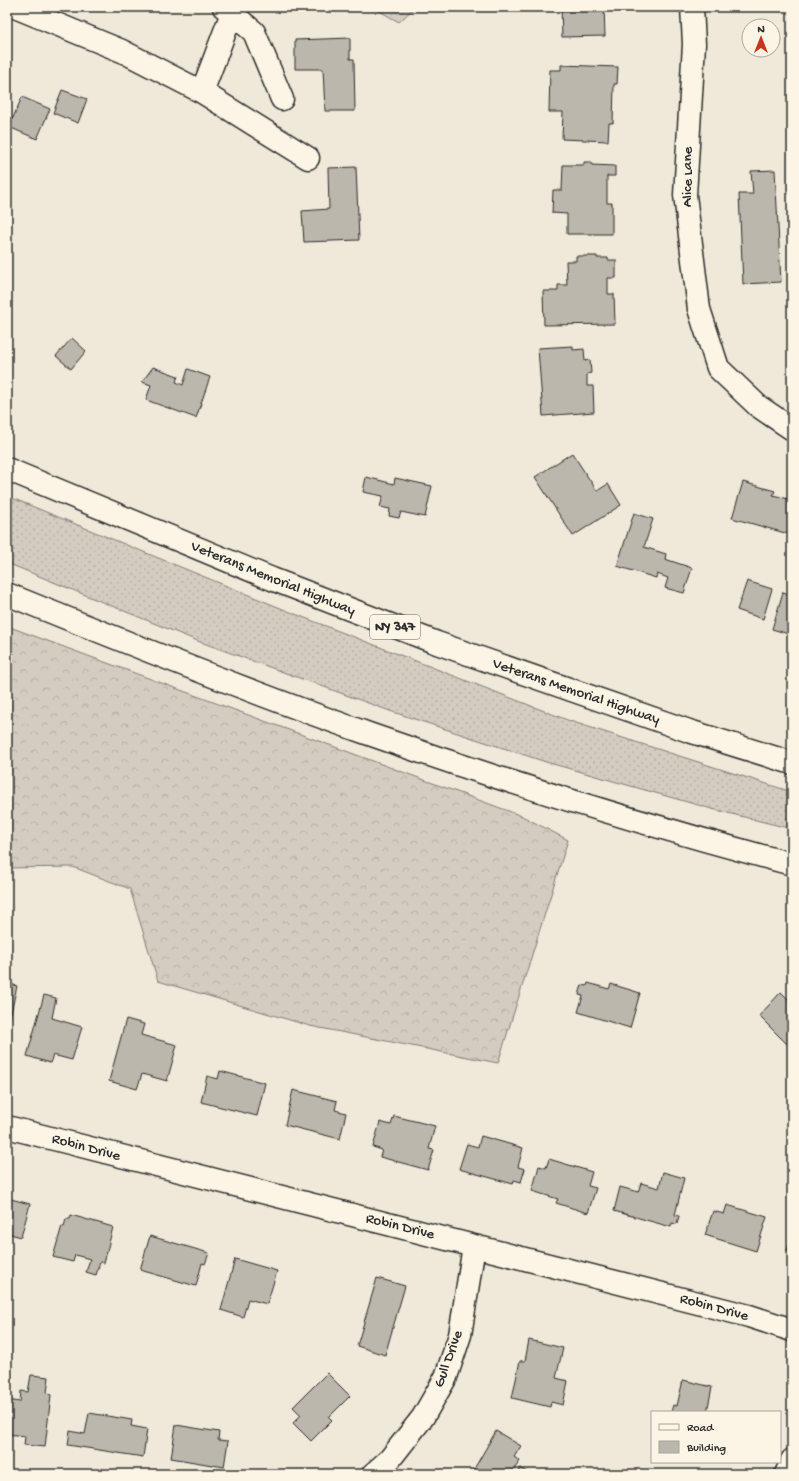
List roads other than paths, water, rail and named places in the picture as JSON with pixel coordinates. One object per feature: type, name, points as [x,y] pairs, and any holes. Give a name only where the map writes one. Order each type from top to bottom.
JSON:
[{"type":"main road","points":[[15,7],[122,51],[202,92],[308,158]]},
{"type":"main road","name":"Alice Lane","points":[[692,7],[694,44],[685,194],[700,309],[718,368],[758,406],[792,429]]},
{"type":"main road","points":[[202,92],[228,10],[254,32],[282,99]]},
{"type":"main road","name":"Veterans Memorial Highway","points":[[7,469],[208,553],[444,645],[682,729],[792,764]]},
{"type":"main road","points":[[7,594],[288,705],[371,735],[536,790],[792,864]]},
{"type":"main road","name":"Robin Drive","points":[[7,1127],[749,1316],[792,1330]]},
{"type":"main road","name":"Gull Drive","points":[[373,1474],[390,1459],[424,1417],[446,1377],[460,1335],[474,1246]]},
{"type":"main road","points":[[786,1474],[792,1460]]}]
